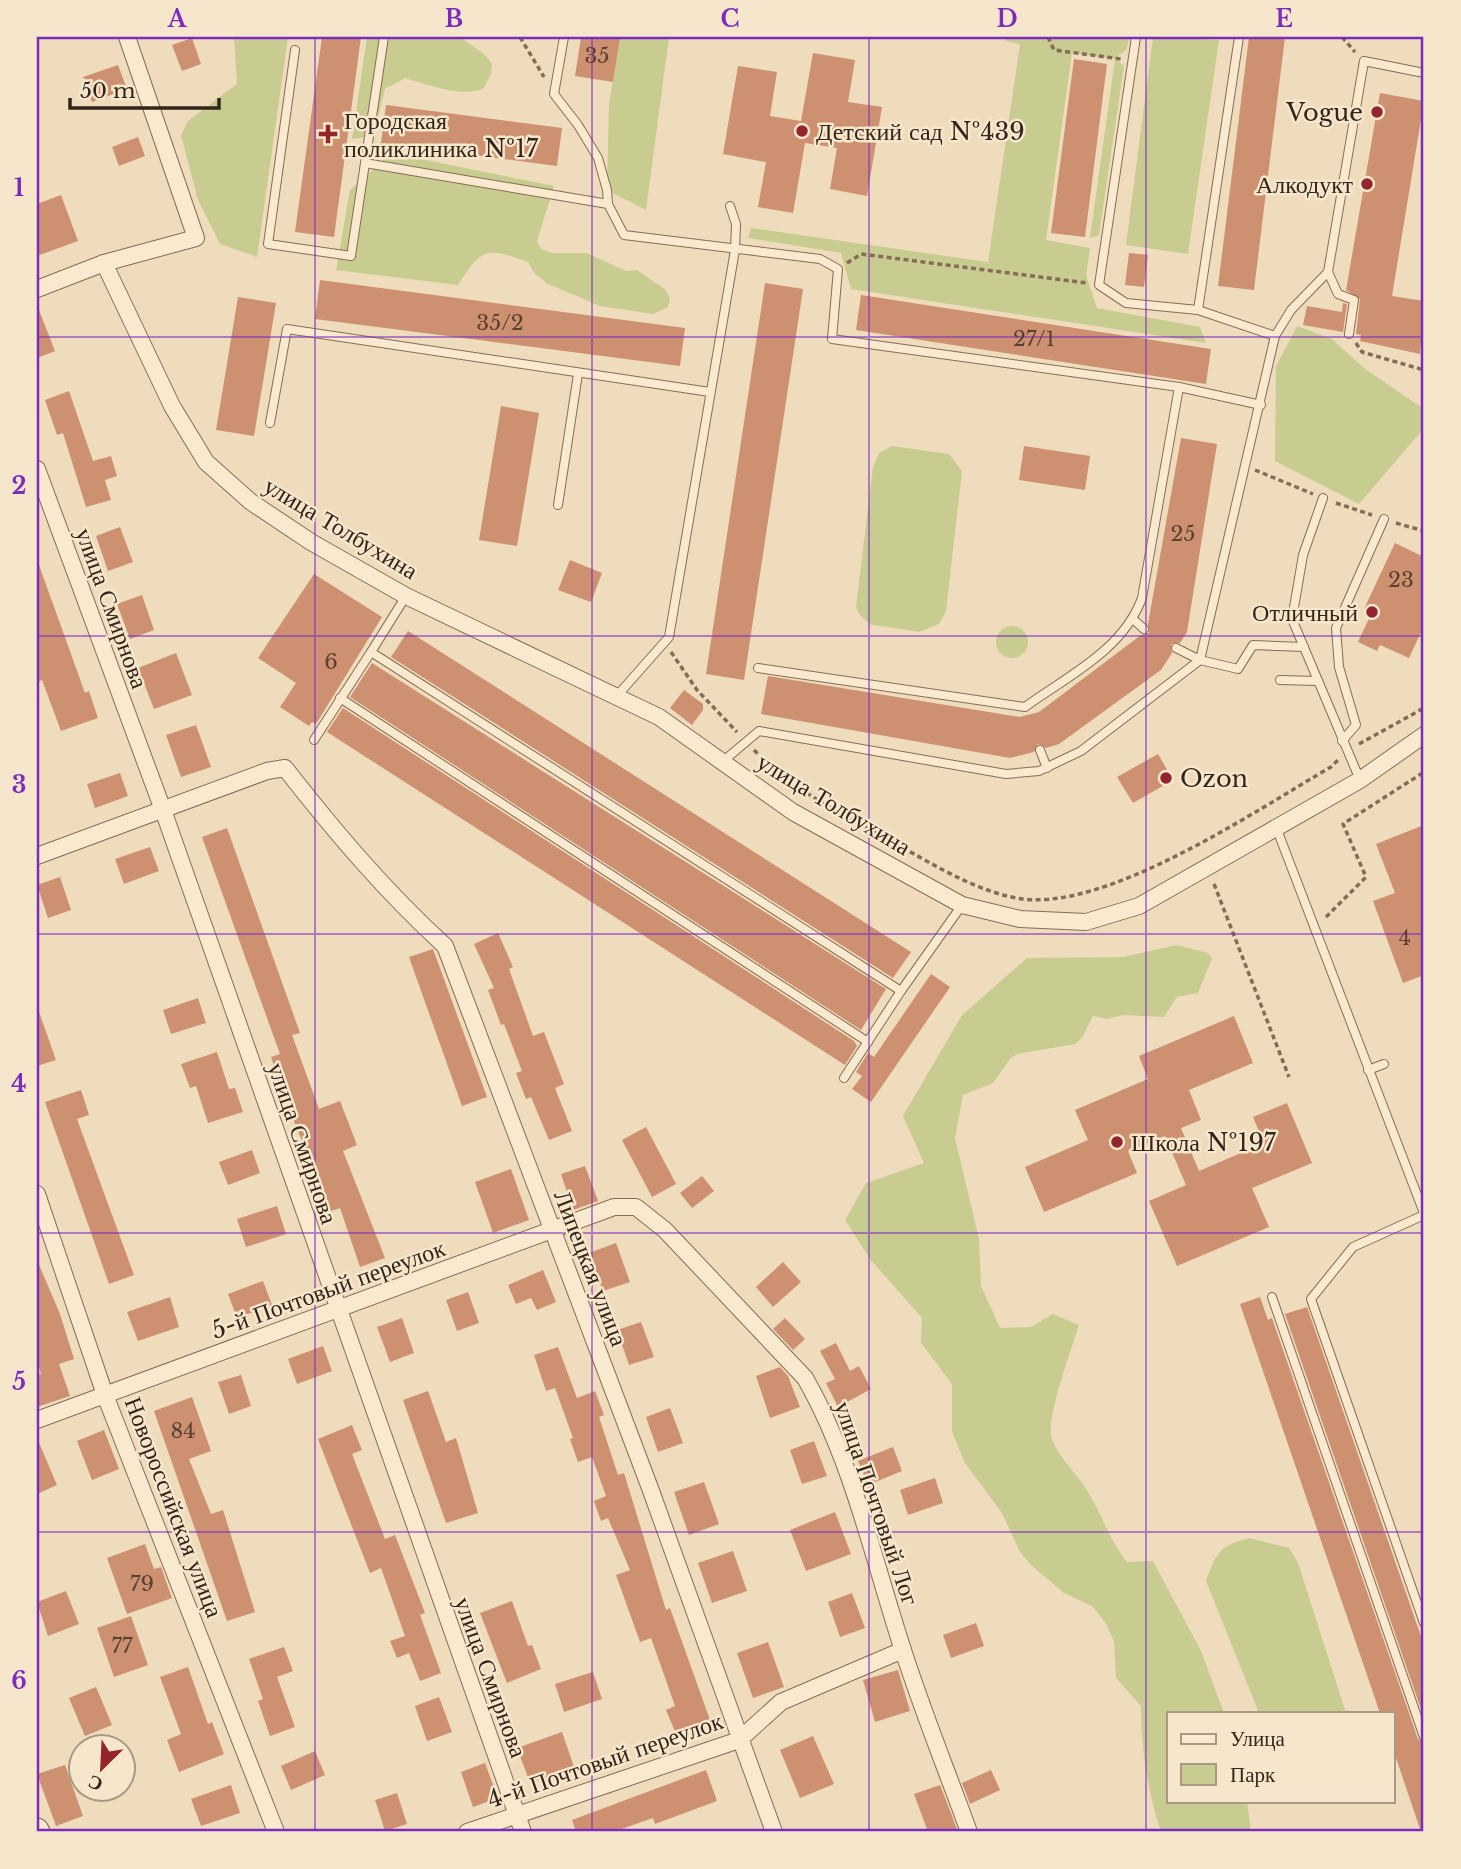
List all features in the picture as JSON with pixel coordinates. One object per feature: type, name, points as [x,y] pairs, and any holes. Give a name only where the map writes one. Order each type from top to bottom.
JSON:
[{"type":"street","points":[[37,289],[104,263],[196,237],[127,37]]},
{"type":"street","name":"улица Толбухина","points":[[104,263],[172,406],[206,462],[261,509],[311,542],[406,596],[659,717],[793,812],[962,905],[1020,919],[1086,922],[1139,906],[1360,780],[1424,735]]},
{"type":"street","name":"улица Смирнова","points":[[37,469],[163,810],[523,1832]]},
{"type":"street","name":"Липецкая улица","points":[[163,810],[267,771],[285,768],[354,856],[396,901],[446,946],[650,1488],[774,1832]]},
{"type":"street","points":[[37,856],[163,810]]},
{"type":"street","name":"Новороссийская улица","points":[[37,1194],[105,1395],[276,1832]]},
{"type":"street","name":"5-й Почтовый переулок","points":[[37,1420],[614,1208],[636,1208]]},
{"type":"street","name":"улица Почтовый Лог","points":[[636,1208],[665,1230],[805,1378],[820,1404],[861,1515],[903,1650],[969,1832]]},
{"type":"street","name":"4-й Почтовый переулок","points":[[467,1832],[739,1740],[781,1702],[903,1650]]},
{"type":"lane","points":[[295,50],[268,244],[351,256],[384,37]]},
{"type":"lane","points":[[564,37],[554,94],[578,125],[598,158],[608,204],[624,235],[820,259],[838,269],[832,339],[1179,387],[1261,405]]},
{"type":"lane","points":[[1136,37],[1100,285],[1126,303],[1198,310],[1275,336]]},
{"type":"lane","points":[[1198,310],[1239,37]]},
{"type":"lane","points":[[1349,334],[1354,300],[1338,294],[1328,272],[1364,61],[1424,73]]},
{"type":"lane","points":[[365,163],[608,204]]},
{"type":"lane","points":[[616,696],[669,637],[735,250],[736,224],[730,205]]},
{"type":"lane","points":[[722,762],[759,731],[1006,774],[1047,768],[1081,751],[1200,660],[1275,336],[1291,310],[1328,272]]},
{"type":"lane","points":[[270,423],[287,329],[710,393]]},
{"type":"lane","points":[[558,505],[578,374]]},
{"type":"lane","points":[[758,668],[1026,711],[1108,649],[1134,620],[1143,598],[1179,387]]},
{"type":"lane","points":[[1323,498],[1303,555],[1292,619],[1360,780]]},
{"type":"lane","points":[[1342,741],[1356,724],[1339,667],[1336,628],[1384,520]]},
{"type":"lane","points":[[314,740],[406,596]]},
{"type":"lane","points":[[1134,620],[1144,629]]},
{"type":"lane","points":[[1176,648],[1200,660],[1238,669],[1253,645],[1304,647]]},
{"type":"lane","points":[[371,652],[901,991]]},
{"type":"lane","points":[[1280,680],[1318,681]]},
{"type":"lane","points":[[340,698],[868,1042]]},
{"type":"lane","points":[[1040,750],[1047,768]]},
{"type":"lane","points":[[1276,827],[1424,1214],[1353,1247],[1311,1299],[1424,1623]]},
{"type":"lane","points":[[844,1077],[962,905]]},
{"type":"lane","points":[[1368,1070],[1384,1064]]},
{"type":"lane","points":[[1272,1297],[1424,1737]]},
{"type":"path","points":[[520,37],[554,94]]},
{"type":"path","points":[[1048,37],[1054,50],[1131,60]]},
{"type":"path","points":[[1342,37],[1364,61]]},
{"type":"path","points":[[838,269],[861,254],[1100,285]]},
{"type":"path","points":[[1349,334],[1363,352],[1424,370]]},
{"type":"path","points":[[665,642],[696,690],[775,772],[855,822],[965,882],[1018,898],[1059,898],[1100,889],[1192,846],[1331,767],[1347,751],[1424,708]]},
{"type":"path","points":[[1326,917],[1366,877],[1343,824],[1424,772]]},
{"type":"path","points":[[1192,846],[1207,867],[1289,1077]]},
{"type":"green space","points":[[234,37],[288,37],[257,257],[220,244],[198,200],[181,135],[188,121],[237,84]]},
{"type":"green space","points":[[367,37],[460,37],[484,54],[492,64],[491,74],[483,89],[463,92],[405,78],[385,89],[373,136],[352,139]]},
{"type":"green space","points":[[620,37],[669,37],[646,210],[607,190],[609,104]]},
{"type":"green space","points":[[1005,37],[1130,37],[1126,50],[1115,58],[1124,66],[1099,235],[1090,238],[1115,59],[1072,53],[1046,240],[1090,248],[1086,275],[1097,308],[1200,327],[1206,343],[851,289],[841,253],[748,238],[751,228],[988,262],[1020,44],[1005,41]]},
{"type":"green space","points":[[1153,37],[1219,40],[1188,254],[1126,245]]},
{"type":"green space","points":[[391,153],[554,186],[537,241],[541,249],[553,253],[587,253],[626,271],[637,270],[666,290],[670,299],[668,307],[653,314],[600,306],[548,284],[534,273],[528,262],[503,254],[486,254],[480,257],[458,285],[336,270],[350,190]]},
{"type":"green space","points":[[1297,326],[1332,339],[1365,369],[1424,409],[1424,428],[1359,504],[1275,461],[1276,366]]},
{"type":"green space","points":[[892,446],[949,454],[962,471],[946,611],[939,624],[919,632],[869,624],[856,607],[873,467],[879,453]]},
{"type":"green space","points":[[1012,626],[1023,631],[1028,642],[1023,653],[1012,658],[1001,653],[996,642],[1001,631]]},
{"type":"green space","points":[[1177,945],[1208,953],[1212,958],[1198,993],[1177,997],[1164,1017],[1124,1015],[1107,1019],[1093,1016],[1082,1038],[1075,1044],[1017,1054],[1010,1059],[993,1083],[963,1095],[955,1138],[979,1239],[981,1286],[1000,1328],[1031,1327],[1053,1314],[1079,1325],[1052,1416],[1052,1439],[1055,1446],[1088,1492],[1127,1562],[1153,1561],[1201,1651],[1224,1712],[1167,1712],[1167,1802],[1247,1802],[1251,1832],[1161,1832],[1146,1770],[1141,1706],[1116,1678],[1114,1641],[1105,1622],[1092,1606],[1064,1593],[1020,1552],[1002,1513],[965,1463],[952,1432],[952,1384],[921,1343],[922,1318],[870,1259],[845,1220],[866,1183],[924,1163],[903,1116],[962,1015],[1027,958],[1123,957]]},
{"type":"green space","points":[[1249,1538],[1289,1548],[1298,1563],[1346,1712],[1259,1712],[1206,1581],[1216,1557],[1231,1544]]},
{"type":"building","name":"Городская поликлиника №17","points":[[322,37],[361,37],[334,237],[295,232]]},
{"type":"building","points":[[581,37],[620,37],[613,82],[575,76]]},
{"type":"building","points":[[1249,37],[1285,37],[1254,290],[1218,286]]},
{"type":"building","points":[[192,38],[201,64],[182,71],[172,45]]},
{"type":"building","name":"Детский сад №439","points":[[813,53],[855,60],[848,102],[882,107],[867,196],[830,189],[837,148],[805,143],[793,213],[758,207],[766,162],[723,154],[738,66],[777,72],[770,116],[801,121]]},
{"type":"building","points":[[1074,59],[1107,64],[1085,237],[1051,233]]},
{"type":"building","points":[[118,65],[127,89],[92,102],[83,77]]},
{"type":"building","points":[[1380,93],[1424,101],[1392,296],[1424,301],[1420,354],[1360,341],[1361,335],[1356,334],[1360,299],[1346,290]]},
{"type":"building","points":[[386,105],[562,128],[557,166],[381,143]]},
{"type":"building","points":[[138,137],[145,156],[119,166],[112,147]]},
{"type":"building","points":[[61,195],[78,241],[37,256],[37,204]]},
{"type":"building","points":[[1129,253],[1148,255],[1144,287],[1125,285]]},
{"type":"building","points":[[320,280],[685,328],[680,366],[315,319]]},
{"type":"building","points":[[765,283],[803,289],[744,680],[706,674]]},
{"type":"building","points":[[861,295],[1211,349],[1206,384],[856,330]]},
{"type":"building","points":[[238,297],[276,303],[254,436],[216,430]]},
{"type":"building","points":[[1343,303],[1347,304],[1343,332],[1303,325],[1307,306],[1342,312]]},
{"type":"building","points":[[37,305],[55,351],[37,358]]},
{"type":"building","points":[[69,391],[93,461],[111,456],[117,476],[105,480],[111,500],[86,507],[63,433],[57,435],[45,400]]},
{"type":"building","points":[[501,406],[539,413],[517,546],[479,540]]},
{"type":"building","points":[[1181,438],[1217,444],[1187,632],[1180,643],[1171,644],[1172,653],[1161,670],[1059,744],[1046,748],[1038,744],[1034,752],[1010,758],[761,714],[768,676],[1020,717],[1039,712],[1141,635],[1149,633],[1148,624]]},
{"type":"building","points":[[1024,446],[1090,456],[1085,490],[1019,480]]},
{"type":"building","points":[[120,527],[133,562],[108,571],[96,536]]},
{"type":"building","points":[[1395,543],[1424,557],[1424,626],[1409,658],[1380,645],[1377,651],[1358,642],[1372,612],[1364,609]]},
{"type":"building","points":[[570,560],[602,573],[591,602],[558,590]]},
{"type":"building","points":[[39,565],[85,693],[89,691],[98,718],[61,731],[42,680],[37,682]]},
{"type":"building","points":[[314,574],[382,617],[316,724],[312,722],[309,726],[280,707],[296,683],[258,658]]},
{"type":"building","points":[[142,595],[154,630],[130,639],[117,604]]},
{"type":"building","points":[[408,631],[911,952],[893,978],[391,657]]},
{"type":"building","points":[[176,653],[192,695],[154,709],[138,668]]},
{"type":"building","points":[[372,663],[886,989],[861,1030],[350,697]]},
{"type":"building","points":[[684,690],[703,704],[703,710],[692,725],[670,708]]},
{"type":"building","points":[[343,708],[854,1041],[857,1046],[845,1065],[327,732]]},
{"type":"building","points":[[196,725],[211,767],[181,777],[166,735]]},
{"type":"building","points":[[1158,754],[1173,780],[1133,803],[1117,777]]},
{"type":"building","points":[[120,773],[128,796],[95,808],[87,784]]},
{"type":"building","points":[[1424,825],[1424,975],[1403,983],[1373,901],[1395,893],[1376,844]]},
{"type":"building","points":[[227,828],[300,1033],[292,1035],[319,1109],[340,1101],[357,1145],[343,1151],[385,1258],[360,1267],[340,1208],[331,1211],[293,1119],[271,1057],[280,1054],[202,837]]},
{"type":"building","points":[[150,847],[159,871],[124,884],[115,859]]},
{"type":"building","points":[[60,877],[71,910],[48,918],[37,885]]},
{"type":"building","points":[[498,933],[513,967],[509,969],[533,1036],[544,1032],[564,1084],[555,1088],[572,1131],[549,1140],[531,1097],[526,1099],[516,1073],[522,1071],[504,1024],[501,1025],[488,990],[494,988],[474,944]]},
{"type":"building","points":[[433,949],[487,1097],[462,1106],[409,957]]},
{"type":"building","points":[[931,974],[950,987],[871,1102],[852,1089],[862,1076],[856,1072],[868,1053],[874,1057]]},
{"type":"building","points":[[198,998],[206,1023],[171,1034],[163,1010]]},
{"type":"building","points":[[39,1012],[56,1060],[37,1066],[37,1013]]},
{"type":"building","name":"Школа №197","points":[[1234,1016],[1253,1063],[1189,1090],[1201,1120],[1181,1128],[1199,1171],[1264,1143],[1253,1117],[1287,1103],[1312,1163],[1252,1188],[1269,1227],[1177,1266],[1149,1201],[1186,1185],[1165,1136],[1128,1151],[1137,1173],[1044,1212],[1025,1167],[1088,1140],[1075,1110],[1148,1079],[1139,1056]]},
{"type":"building","points":[[217,1052],[229,1089],[235,1088],[243,1112],[208,1123],[196,1086],[190,1088],[181,1064]]},
{"type":"building","points":[[81,1090],[89,1115],[77,1119],[134,1275],[109,1284],[45,1102]]},
{"type":"building","points":[[646,1127],[676,1184],[652,1197],[622,1140]]},
{"type":"building","points":[[252,1150],[260,1173],[228,1185],[219,1162]]},
{"type":"building","points":[[585,1166],[598,1201],[573,1210],[561,1174]]},
{"type":"building","points":[[511,1169],[529,1220],[493,1233],[475,1182]]},
{"type":"building","points":[[702,1176],[714,1191],[692,1208],[680,1193]]},
{"type":"building","points":[[277,1206],[286,1234],[246,1247],[237,1219]]},
{"type":"building","points":[[616,1243],[630,1282],[603,1291],[589,1253]]},
{"type":"building","points":[[37,1260],[60,1314],[74,1359],[59,1364],[70,1396],[37,1407],[37,1376],[41,1374],[37,1360]]},
{"type":"building","points":[[783,1262],[801,1282],[773,1307],[756,1287]]},
{"type":"building","points":[[543,1270],[556,1302],[537,1310],[531,1298],[516,1304],[508,1285]]},
{"type":"building","points":[[263,1281],[272,1305],[237,1318],[228,1294]]},
{"type":"building","points":[[468,1292],[479,1323],[457,1331],[446,1300]]},
{"type":"building","points":[[170,1297],[179,1327],[138,1341],[127,1312]]},
{"type":"building","points":[[1260,1297],[1268,1320],[1272,1318],[1418,1739],[1424,1743],[1424,1832],[1421,1832],[1394,1752],[1394,1712],[1380,1712],[1240,1304]]},
{"type":"building","points":[[1307,1307],[1424,1645],[1424,1718],[1285,1314]]},
{"type":"building","points":[[402,1318],[414,1353],[390,1362],[377,1327]]},
{"type":"building","points":[[785,1318],[805,1339],[793,1350],[773,1329]]},
{"type":"building","points":[[641,1322],[654,1357],[629,1365],[617,1330]]},
{"type":"building","points":[[836,1343],[850,1371],[859,1366],[871,1389],[838,1407],[826,1383],[835,1379],[820,1351]]},
{"type":"building","points":[[323,1346],[332,1371],[297,1384],[288,1359]]},
{"type":"building","points":[[558,1347],[577,1398],[595,1391],[604,1415],[599,1417],[618,1475],[624,1473],[666,1610],[670,1608],[710,1720],[676,1734],[666,1710],[675,1706],[651,1638],[640,1642],[616,1575],[630,1570],[608,1518],[601,1521],[594,1501],[606,1496],[592,1457],[578,1462],[570,1439],[573,1438],[555,1388],[546,1391],[534,1355]]},
{"type":"building","points":[[780,1367],[788,1376],[800,1407],[770,1418],[756,1376]]},
{"type":"building","points":[[241,1375],[251,1406],[229,1414],[218,1382]]},
{"type":"building","points":[[428,1391],[446,1442],[456,1438],[478,1513],[446,1523],[403,1400]]},
{"type":"building","points":[[192,1397],[211,1451],[189,1459],[211,1514],[223,1510],[255,1612],[227,1621],[154,1411]]},
{"type":"building","points":[[670,1408],[683,1443],[658,1452],[646,1417]]},
{"type":"building","points":[[352,1425],[362,1450],[352,1454],[385,1539],[395,1535],[425,1613],[420,1615],[441,1673],[420,1681],[409,1653],[397,1658],[390,1641],[405,1636],[381,1568],[370,1573],[318,1439]]},
{"type":"building","points":[[104,1430],[119,1469],[92,1480],[77,1441]]},
{"type":"building","points":[[37,1438],[57,1485],[37,1494]]},
{"type":"building","points":[[814,1441],[827,1476],[802,1484],[790,1450]]},
{"type":"building","points":[[893,1447],[902,1471],[868,1485],[858,1461]]},
{"type":"building","points":[[935,1478],[943,1503],[908,1515],[900,1490]]},
{"type":"building","points":[[704,1482],[719,1524],[689,1535],[674,1492]]},
{"type":"building","points":[[835,1512],[851,1554],[806,1571],[790,1530]]},
{"type":"building","points":[[145,1544],[154,1569],[161,1567],[172,1598],[127,1614],[107,1558]]},
{"type":"building","points":[[733,1551],[747,1591],[712,1603],[698,1563]]},
{"type":"building","points":[[66,1591],[79,1624],[48,1636],[37,1602]]},
{"type":"building","points":[[852,1593],[865,1628],[840,1637],[828,1602]]},
{"type":"building","points":[[512,1601],[528,1646],[532,1645],[541,1669],[507,1683],[480,1613]]},
{"type":"building","points":[[131,1616],[148,1665],[114,1677],[97,1628]]},
{"type":"building","points":[[976,1623],[984,1646],[951,1658],[943,1635]]},
{"type":"building","points":[[768,1642],[784,1687],[753,1698],[737,1653]]},
{"type":"building","points":[[284,1647],[293,1671],[277,1677],[295,1727],[270,1736],[258,1701],[263,1699],[249,1659]]},
{"type":"building","points":[[188,1667],[208,1724],[212,1722],[224,1754],[179,1772],[167,1740],[181,1734],[160,1677]]},
{"type":"building","points":[[898,1670],[910,1711],[875,1722],[863,1680]]},
{"type":"building","points":[[593,1672],[602,1699],[564,1712],[555,1684]]},
{"type":"building","points":[[96,1687],[112,1725],[95,1732],[83,1732],[69,1698]]},
{"type":"building","points":[[439,1697],[452,1732],[427,1741],[415,1706]]},
{"type":"building","points":[[562,1732],[574,1767],[530,1783],[517,1748]]},
{"type":"building","points":[[813,1736],[834,1784],[800,1798],[780,1750]]},
{"type":"building","points":[[315,1751],[325,1775],[291,1790],[281,1766]]},
{"type":"building","points":[[485,1763],[498,1798],[473,1807],[461,1772]]},
{"type":"building","points":[[65,1765],[66,1802],[78,1802],[83,1816],[56,1826],[37,1774]]},
{"type":"building","points":[[706,1770],[717,1801],[655,1824],[653,1818],[613,1832],[576,1832],[572,1820]]},
{"type":"building","points":[[991,1770],[1000,1790],[970,1804],[962,1783]]},
{"type":"building","points":[[231,1785],[240,1813],[201,1826],[191,1799]]},
{"type":"building","points":[[940,1785],[958,1832],[928,1832],[914,1794]]},
{"type":"building","points":[[397,1793],[407,1824],[385,1831],[375,1800]]},
{"type":"place","name":"Vogue","points":[[1377,112]]},
{"type":"place","name":"Детский сад №439","points":[[802,131]]},
{"type":"place","name":"Городская поликлиника №17","points":[[328,134]]},
{"type":"place","name":"Алкодукт","points":[[1367,184]]},
{"type":"place","name":"Отличный","points":[[1372,612]]},
{"type":"place","name":"Ozon","points":[[1166,778]]},
{"type":"place","name":"Школа №197","points":[[1117,1142]]}]
